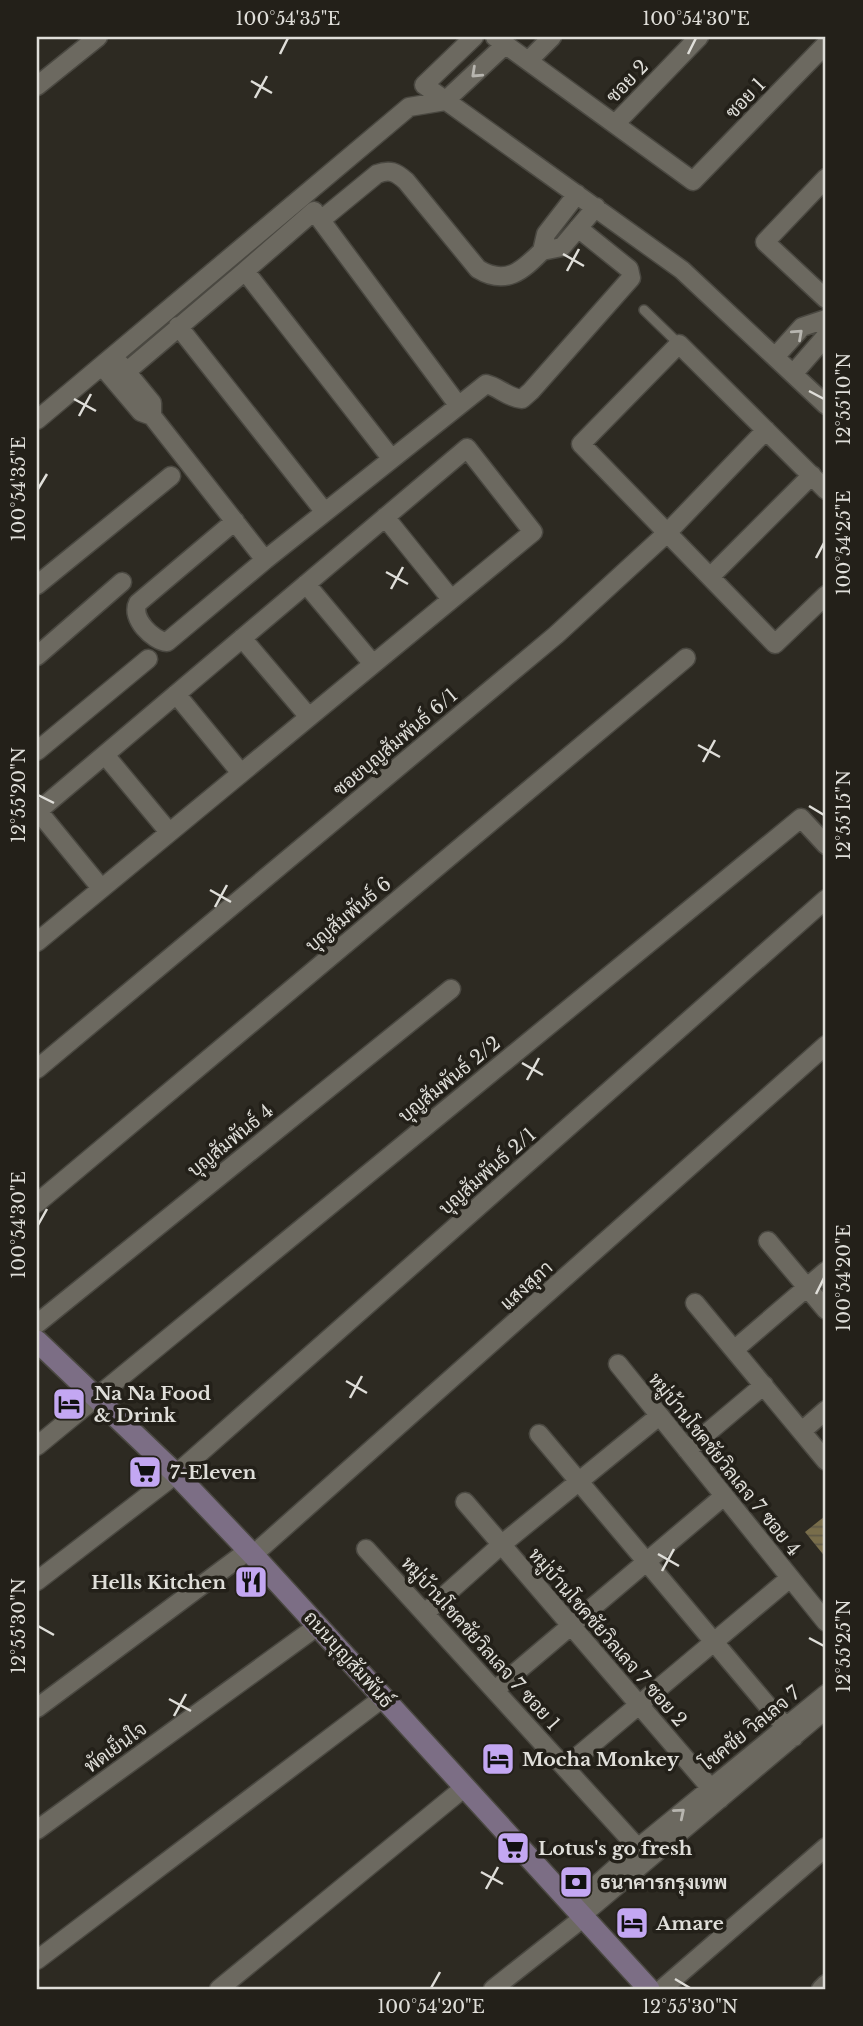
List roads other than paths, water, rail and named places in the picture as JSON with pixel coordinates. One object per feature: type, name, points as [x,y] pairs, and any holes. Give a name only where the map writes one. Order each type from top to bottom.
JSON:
[{"type":"street","points":[[37,86],[99,37]]},
{"type":"street","points":[[474,37],[424,85],[682,270],[826,405]]},
{"type":"street","points":[[528,61],[552,37]]},
{"type":"street","name":"ซอย 2","points":[[615,124],[699,37]]},
{"type":"street","points":[[37,420],[409,107],[445,101],[500,41],[615,124]]},
{"type":"street","name":"ซอย 1","points":[[615,124],[693,181],[826,44]]},
{"type":"street","points":[[321,220],[377,174],[395,172],[406,181],[478,269],[496,276],[516,274],[542,251],[546,234],[577,194]]},
{"type":"street","points":[[826,178],[765,242],[826,299]]},
{"type":"street","points":[[542,251],[562,247],[596,207]]},
{"type":"street","points":[[126,372],[314,211],[458,405]]},
{"type":"street","points":[[235,522],[138,603],[136,615],[156,639],[167,642],[324,511],[486,384],[495,386],[514,399],[522,400],[631,278],[629,269],[578,228]]},
{"type":"street","points":[[245,271],[391,458]]},
{"type":"street","points":[[775,357],[802,327],[826,319]]},
{"type":"street","points":[[178,326],[324,511]]},
{"type":"street","points":[[793,374],[826,336]]},
{"type":"street","points":[[826,490],[679,344],[580,444],[775,644],[826,595]]},
{"type":"street","points":[[107,361],[126,372],[152,403],[152,416]]},
{"type":"street","points":[[107,361],[141,412],[152,416],[265,560]]},
{"type":"street","name":"ซอยบุญสัมพันธ์ 6/1","points":[[37,1069],[556,635],[667,533],[766,430]]},
{"type":"street","points":[[37,942],[533,532],[467,448],[37,811],[101,888]]},
{"type":"street","points":[[710,577],[812,475]]},
{"type":"street","points":[[37,585],[171,476]]},
{"type":"street","points":[[386,517],[451,599]]},
{"type":"street","points":[[37,656],[122,582]]},
{"type":"street","points":[[306,584],[373,664]]},
{"type":"street","points":[[242,638],[309,717]]},
{"type":"street","name":"บุญสัมพันธ์ 6","points":[[37,1203],[686,658]]},
{"type":"street","points":[[37,751],[148,659]]},
{"type":"street","points":[[176,694],[241,773]]},
{"type":"street","points":[[104,755],[169,832]]},
{"type":"street","name":"บุญสัมพันธ์ 2/2","points":[[96,1396],[801,818],[826,845]]},
{"type":"street","name":"บุญสัมพันธ์ 2/1","points":[[37,1581],[176,1474],[826,899]]},
{"type":"street","name":"บุญสัมพันธ์ 4","points":[[37,1324],[450,989]]},
{"type":"street","name":"แสงสุภา","points":[[37,1708],[251,1553],[826,1045]]},
{"type":"street","points":[[768,1241],[826,1310]]},
{"type":"street","points":[[734,1350],[826,1271]]},
{"type":"street","points":[[695,1303],[826,1461]]},
{"type":"street","name":"ถนนบุญสัมพันธ์","points":[[37,1341],[176,1474],[251,1553],[649,1989]]},
{"type":"street","name":"หมู่บ้านโชคชัยวิลเลจ 7 ซอย 4","points":[[618,1364],[826,1622]]},
{"type":"street","points":[[687,1450],[764,1385]]},
{"type":"street","points":[[37,1446],[96,1396]]},
{"type":"street","points":[[802,1431],[826,1410]]},
{"type":"street","points":[[425,1613],[501,1545],[659,1416]]},
{"type":"street","points":[[539,1434],[790,1731]]},
{"type":"street","points":[[495,1690],[569,1624],[724,1496]]},
{"type":"street","name":"หมู่บ้านโชคชัยวิลเลจ 7 ซอย 2","points":[[466,1502],[715,1793]]},
{"type":"street","name":"หมู่บ้านโชคชัยวิลเลจ 7 ซอย 1","points":[[366,1549],[643,1854]]},
{"type":"street","points":[[565,1767],[790,1578]]},
{"type":"street","name":"พัดเย็นใจ","points":[[37,1830],[319,1625]]},
{"type":"street","name":"โชคชัย วิลเลจ 7","points":[[493,1989],[643,1854],[790,1731],[826,1693]]},
{"type":"street","points":[[37,1960],[384,1697]]},
{"type":"street","name":"โชคชัย วิลเลจ 7","points":[[790,1731],[826,1709]]},
{"type":"street","points":[[219,1989],[465,1787]]},
{"type":"street","points":[[662,1989],[826,1847]]},
{"type":"street","points":[[821,1989],[826,1984]]},
{"type":"lane","points":[[644,310],[679,344]]},
{"type":"place","name":"Na Na Food & Drink","points":[[69,1404]]},
{"type":"place","name":"7-Eleven","points":[[145,1472]]},
{"type":"place","name":"Hells Kitchen","points":[[251,1582]]},
{"type":"place","name":"Mocha Monkey","points":[[498,1759]]},
{"type":"place","name":"Lotus's go fresh","points":[[513,1848]]},
{"type":"place","name":"ธนาคารกรุงเทพ","points":[[576,1882]]},
{"type":"place","name":"Amare","points":[[632,1923]]}]
